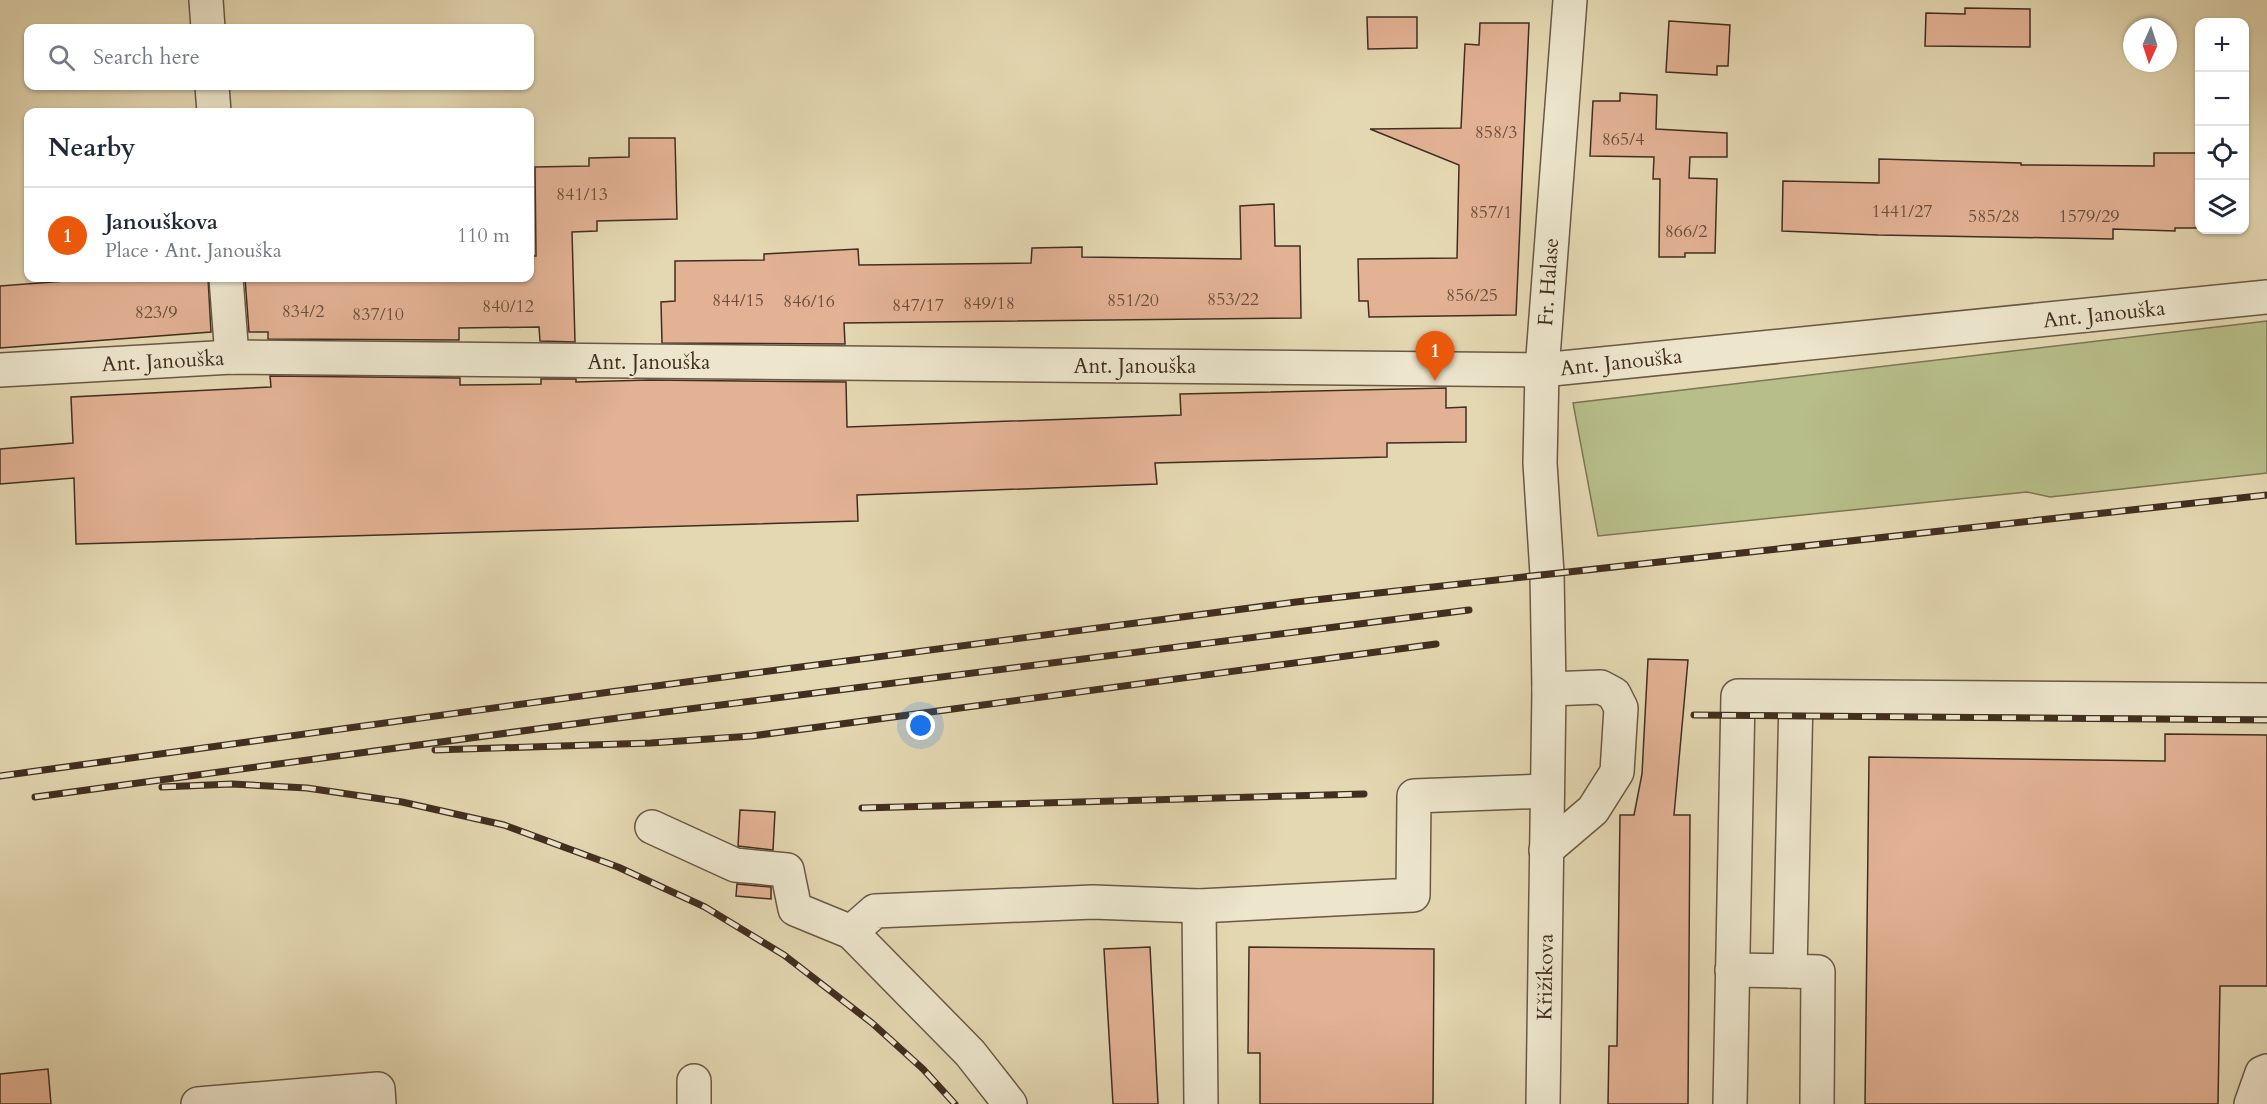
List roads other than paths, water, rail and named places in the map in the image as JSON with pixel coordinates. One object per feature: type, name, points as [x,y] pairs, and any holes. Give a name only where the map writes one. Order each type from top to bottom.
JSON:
[{"type":"street","points":[[206,0],[208,24]]},
{"type":"street","name":"Fr. Halase","points":[[1548,600],[1540,463],[1542,370],[1570,0]]},
{"type":"street","points":[[212,90],[214,108]]},
{"type":"street","points":[[226,282],[232,357]]},
{"type":"street","name":"Ant. Janouška","points":[[0,370],[232,357],[1542,370],[2267,297]]},
{"type":"street","name":"Křižíkova","points":[[1543,1104],[1549,690],[1548,600]]},
{"type":"street","points":[[1546,850],[1593,810],[1617,772],[1622,708],[1614,693],[1601,687],[1549,690]]},
{"type":"street","points":[[1730,1104],[1738,696],[2267,700]]},
{"type":"street","points":[[1790,971],[1796,697]]},
{"type":"street","points":[[851,932],[875,911],[1093,902],[1199,906],[1413,895],[1414,796],[1547,792]]},
{"type":"street","points":[[652,827],[735,865],[788,870],[795,909],[851,932],[970,1053],[1010,1104]]},
{"type":"street","points":[[1199,906],[1202,1104]]},
{"type":"street","points":[[1732,970],[1818,972],[1817,1104]]},
{"type":"street","points":[[2252,1104],[2262,1073],[2267,1071]]},
{"type":"street","points":[[198,1104],[378,1089],[379,1104]]},
{"type":"railway","points":[[0,776],[610,692],[1296,602],[2267,495]]},
{"type":"railway","points":[[35,797],[618,718],[1469,610]]},
{"type":"railway","points":[[435,750],[651,743],[752,736],[1436,644]]},
{"type":"railway","points":[[1694,715],[2267,720]]},
{"type":"railway","points":[[162,787],[232,784],[307,788],[402,802],[504,825],[618,867],[705,907],[784,955],[872,1023],[923,1069],[955,1104]]},
{"type":"railway","points":[[862,808],[1364,794]]},
{"type":"place","name":"Janouškova","points":[[1435,381]]}]
